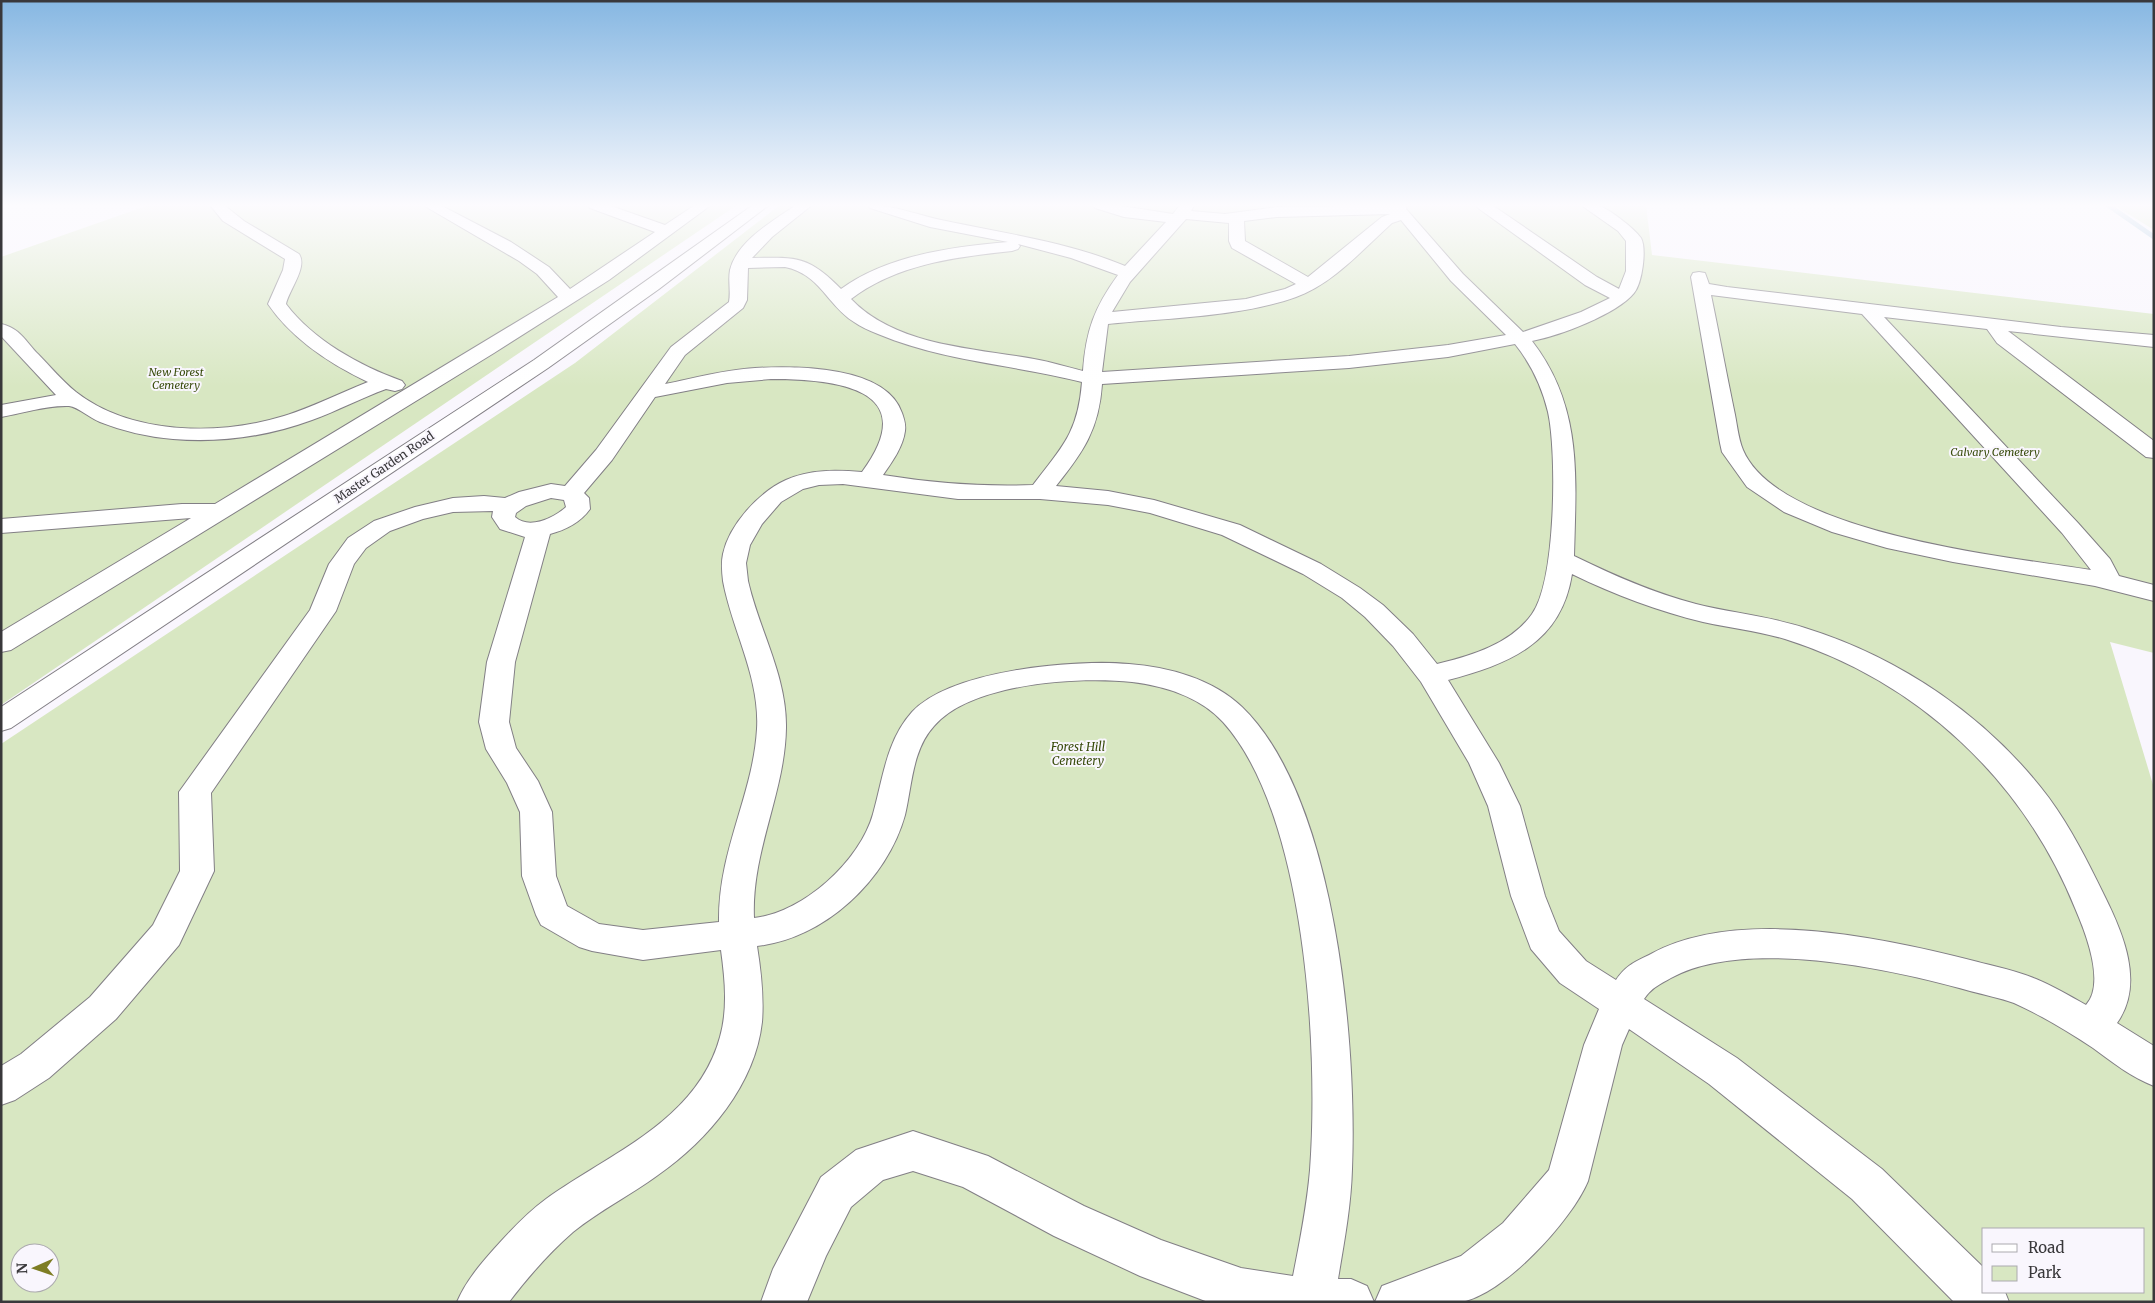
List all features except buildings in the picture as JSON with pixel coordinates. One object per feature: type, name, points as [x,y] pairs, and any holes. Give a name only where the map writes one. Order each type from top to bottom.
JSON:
[{"type":"street","points":[[294,266],[279,291],[277,304],[283,315],[319,345],[385,382],[415,391]]},
{"type":"street","points":[[533,266],[562,287],[568,298]]},
{"type":"street","points":[[1,644],[216,511],[568,298],[615,266]]},
{"type":"street","name":"Master Garden Road","points":[[1,722],[465,413],[538,368],[681,266]]},
{"type":"street","points":[[571,494],[604,455],[678,351],[737,304],[740,266]]},
{"type":"street","points":[[804,266],[825,282],[859,318],[883,330],[942,349],[1037,365],[1093,380],[1140,374],[1404,357],[1519,338],[1587,316],[1616,302],[1628,290],[1634,266]]},
{"type":"street","points":[[839,299],[854,287],[872,277],[905,266]]},
{"type":"street","points":[[1109,266],[1129,274]]},
{"type":"street","points":[[1040,492],[1080,437],[1088,412],[1093,380],[1097,327],[1106,305],[1136,266]]},
{"type":"street","points":[[1276,266],[1310,284]]},
{"type":"street","points":[[1101,319],[1246,304],[1290,293],[1310,284],[1334,266]]},
{"type":"street","points":[[1430,675],[1470,665],[1504,651],[1533,631],[1550,608],[1559,585],[1562,560],[1565,456],[1563,430],[1557,404],[1543,371],[1519,338],[1446,266]]},
{"type":"street","points":[[1570,266],[1620,297]]},
{"type":"street","points":[[2154,341],[1994,326],[1817,305],[1700,282],[1714,369],[1733,452],[1744,470],[1769,493],[1811,516],[1851,532],[1904,545],[2109,581],[2154,593]]},
{"type":"street","points":[[1868,310],[2070,528],[2101,564],[2109,581]]},
{"type":"street","points":[[1994,326],[2004,339],[2154,452]]},
{"type":"street","points":[[1,329],[10,331],[31,359],[45,370],[56,385],[74,400],[117,421],[145,428],[177,432],[210,433],[243,431],[280,424],[385,382]]},
{"type":"street","points":[[649,392],[724,377],[754,374],[838,378],[864,385],[882,395],[890,408],[895,425],[890,444],[869,478]]},
{"type":"street","points":[[1,411],[48,402],[74,400]]},
{"type":"street","points":[[480,1302],[518,1253],[560,1216],[655,1153],[693,1121],[724,1079],[740,1036],[744,1002],[742,966],[737,934],[738,879],[748,835],[763,786],[772,743],[771,704],[761,660],[738,591],[734,561],[741,536],[760,509],[782,491],[807,481],[830,477],[869,478],[944,491],[988,493],[1040,492],[1108,498],[1154,507],[1230,530],[1268,547],[1351,593],[1374,611],[1402,640],[1430,675],[1457,715],[1484,764],[1504,806],[1528,896],[1544,938],[1573,972],[1620,1005],[1649,1021],[1723,1071],[1867,1184],[1986,1302]]},
{"type":"street","points":[[551,491],[571,494],[579,503],[578,509],[572,516],[552,526],[539,529],[515,528],[508,524],[504,518],[505,512],[510,506],[528,496],[551,491]]},
{"type":"street","points":[[1,1087],[35,1066],[104,1008],[166,935],[197,871],[195,792],[323,611],[342,564],[357,543],[382,526],[415,514],[460,505],[484,503],[510,506]]},
{"type":"street","points":[[1,526],[172,512],[216,511]]},
{"type":"street","points":[[539,529],[524,587],[501,662],[494,722],[501,750],[522,781],[536,812],[539,876],[553,915],[592,937],[643,945],[737,934],[785,927],[826,903],[864,864],[888,818],[893,786],[909,740],[929,712],[954,698],[991,685],[1024,679],[1121,671],[1172,680],[1204,694],[1233,715],[1257,746],[1279,790],[1300,848],[1322,954],[1332,1058],[1331,1170],[1323,1238],[1325,1302],[1241,1291],[1156,1260],[1069,1221],[973,1170],[914,1151],[871,1164],[836,1192],[801,1258],[784,1302]]},
{"type":"street","points":[[1562,560],[1646,599],[1693,612],[1794,633],[1838,648],[1893,675],[1939,705],[1982,741],[2023,785],[2052,829],[2080,876],[2102,930],[2111,971],[2110,1002],[2092,1026]]},
{"type":"street","points":[[1398,1302],[1475,1274],[1519,1239],[1567,1181],[1603,1045],[1620,1005],[1637,979],[1681,955],[1738,946],[1800,944],[1863,951],[1946,969],[2023,990],[2092,1026],[2154,1068]]},
{"type":"green space","name":"New Forest Cemetery","points":[[1,266],[647,266],[1,705]]},
{"type":"green space","name":"Forest Hill Cemetery","points":[[701,266],[1744,266],[2154,314],[2154,653],[2110,642],[2154,788],[2154,1302],[1,1302],[1,744],[575,363]]},
{"type":"park label","name":"Calvary Cemetery","points":[[1995,452]]}]
